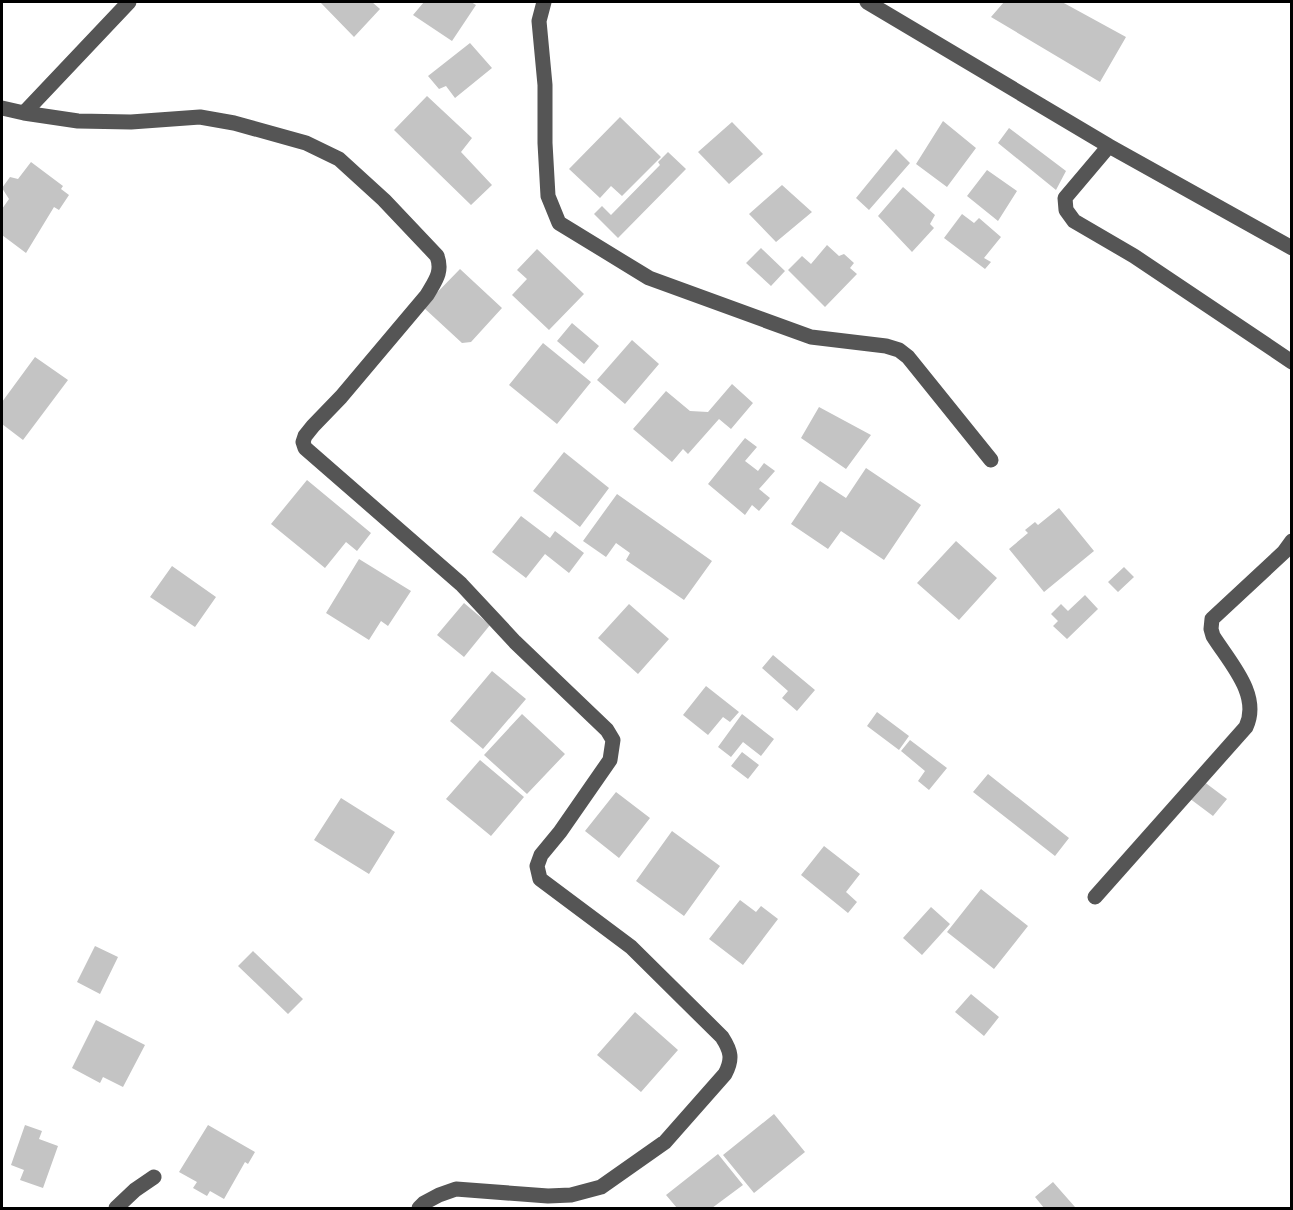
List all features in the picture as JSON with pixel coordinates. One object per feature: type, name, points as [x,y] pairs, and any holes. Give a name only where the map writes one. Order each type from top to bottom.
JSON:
[{"type":"street","points":[[24,113],[129,2]]},
{"type":"street","points":[[544,2],[539,21],[545,85],[548,196],[559,223],[648,278],[811,337],[886,346],[899,350],[908,357],[991,460]]},
{"type":"street","points":[[867,2],[1109,146],[1292,248]]},
{"type":"street","points":[[2,108],[78,121],[131,122],[200,117],[234,123],[306,143],[339,159],[384,200],[438,256],[441,266],[436,281],[427,295],[341,397],[313,426],[305,436],[304,448],[461,584],[515,642],[607,730],[613,740],[609,760],[560,832],[541,855],[537,866],[540,879],[631,947],[722,1037],[729,1048],[731,1062],[725,1074],[666,1142],[601,1187],[571,1196],[456,1190],[424,1203],[419,1209]]},
{"type":"street","points":[[1109,146],[1065,198],[1066,210],[1074,220],[1134,256],[1292,362]]},
{"type":"street","points":[[1095,897],[1246,727],[1251,716],[1250,696],[1213,636],[1212,619],[1284,552],[1292,541]]},
{"type":"street","points":[[116,1209],[135,1190],[154,1177]]},
{"type":"building","points":[[320,2],[372,2],[380,9],[354,37]]},
{"type":"building","points":[[424,2],[471,2],[476,5],[452,41],[413,15]]},
{"type":"building","points":[[1004,2],[1062,2],[1126,37],[1100,82],[991,17]]},
{"type":"building","points":[[470,43],[492,68],[455,98],[446,86],[439,89],[428,76]]},
{"type":"building","points":[[427,96],[472,138],[461,152],[492,185],[471,205],[394,130]]},
{"type":"building","points":[[620,117],[661,157],[622,196],[611,186],[600,198],[569,169]]},
{"type":"building","points":[[943,121],[976,148],[947,187],[916,164]]},
{"type":"building","points":[[732,122],[763,154],[729,184],[698,152]]},
{"type":"building","points":[[1009,128],[1066,171],[1056,190],[998,143]]},
{"type":"building","points":[[896,149],[910,163],[869,210],[856,198]]},
{"type":"building","points":[[668,152],[686,169],[618,238],[594,214],[602,206],[611,215],[660,165],[658,162]]},
{"type":"building","points":[[31,162],[63,186],[61,189],[69,195],[59,210],[54,207],[26,253],[2,235],[2,209],[9,199],[2,188],[10,177],[18,179]]},
{"type":"building","points":[[987,170],[1017,191],[998,221],[967,196]]},
{"type":"building","points":[[782,185],[812,212],[776,242],[749,214]]},
{"type":"building","points":[[903,187],[935,215],[930,224],[934,228],[912,252],[878,216]]},
{"type":"building","points":[[962,214],[974,223],[979,218],[1001,237],[984,258],[991,262],[985,269],[944,238]]},
{"type":"building","points":[[827,245],[839,256],[844,254],[854,263],[850,268],[857,274],[825,307],[788,270],[802,256],[811,264]]},
{"type":"building","points":[[761,248],[785,271],[771,286],[746,263]]},
{"type":"building","points":[[537,249],[584,294],[549,330],[512,295],[527,279],[517,270]]},
{"type":"building","points":[[460,269],[502,308],[471,342],[462,343],[423,307]]},
{"type":"building","points":[[572,323],[599,346],[584,364],[557,341]]},
{"type":"building","points":[[632,340],[659,364],[625,404],[597,380]]},
{"type":"building","points":[[543,343],[591,382],[557,424],[509,385]]},
{"type":"building","points":[[35,357],[68,380],[23,440],[2,424],[2,402]]},
{"type":"building","points":[[732,384],[753,403],[731,429],[719,419],[688,454],[683,449],[672,462],[633,429],[666,391],[690,411],[708,412]]},
{"type":"building","points":[[819,407],[871,435],[846,469],[801,438]]},
{"type":"building","points":[[745,438],[757,447],[745,461],[758,471],[764,463],[775,471],[759,489],[770,498],[759,511],[752,505],[745,515],[708,484]]},
{"type":"building","points":[[564,452],[609,488],[580,527],[533,491]]},
{"type":"building","points":[[866,468],[921,505],[884,560],[841,531],[828,549],[791,524],[820,481],[846,498]]},
{"type":"building","points":[[307,480],[371,533],[357,551],[346,542],[325,568],[271,524]]},
{"type":"building","points":[[617,494],[712,561],[684,600],[626,560],[630,553],[616,543],[606,557],[583,541]]},
{"type":"building","points":[[1059,508],[1094,551],[1044,592],[1009,549],[1028,533],[1025,530],[1035,522],[1038,525]]},
{"type":"building","points":[[521,516],[550,538],[555,531],[584,553],[569,573],[545,554],[526,578],[492,552]]},
{"type":"building","points":[[956,541],[997,578],[959,620],[917,583]]},
{"type":"building","points":[[359,559],[411,591],[388,626],[381,621],[369,640],[326,613]]},
{"type":"building","points":[[172,566],[216,597],[195,627],[150,597]]},
{"type":"building","points":[[1124,567],[1134,577],[1118,592],[1108,582]]},
{"type":"building","points":[[1085,595],[1098,609],[1067,639],[1053,626],[1058,621],[1051,614],[1061,604],[1068,611]]},
{"type":"building","points":[[464,603],[490,625],[464,657],[437,635]]},
{"type":"building","points":[[629,604],[669,639],[638,674],[598,638]]},
{"type":"building","points":[[773,655],[815,690],[797,711],[782,698],[788,691],[762,668]]},
{"type":"building","points":[[492,671],[526,699],[483,749],[450,721]]},
{"type":"building","points":[[706,686],[739,712],[730,722],[723,717],[708,735],[683,715]]},
{"type":"building","points":[[877,712],[909,736],[899,750],[867,726]]},
{"type":"building","points":[[522,714],[565,754],[527,794],[484,755]]},
{"type":"building","points":[[742,714],[774,739],[761,756],[743,742],[731,757],[718,747]]},
{"type":"building","points":[[910,740],[947,768],[929,790],[918,781],[925,771],[901,751]]},
{"type":"building","points":[[742,752],[759,765],[748,779],[731,766]]},
{"type":"building","points":[[480,760],[524,797],[491,836],[446,799]]},
{"type":"building","points":[[988,774],[1069,838],[1055,856],[973,792]]},
{"type":"building","points":[[1203,781],[1227,799],[1213,816],[1189,798]]},
{"type":"building","points":[[616,792],[650,818],[619,858],[585,831]]},
{"type":"building","points":[[341,798],[395,832],[369,874],[314,840]]},
{"type":"building","points":[[672,831],[720,866],[684,916],[636,881]]},
{"type":"building","points":[[824,846],[860,874],[846,892],[857,902],[848,913],[801,875]]},
{"type":"building","points":[[981,889],[1028,926],[994,969],[947,932]]},
{"type":"building","points":[[740,900],[756,912],[761,906],[778,919],[743,965],[709,939]]},
{"type":"building","points":[[931,907],[950,924],[922,955],[903,938]]},
{"type":"building","points":[[95,946],[118,957],[100,994],[77,982]]},
{"type":"building","points":[[253,951],[303,999],[288,1014],[238,966]]},
{"type":"building","points":[[971,994],[999,1017],[984,1036],[955,1012]]},
{"type":"building","points":[[635,1012],[678,1050],[641,1092],[597,1055]]},
{"type":"building","points":[[96,1020],[145,1045],[123,1087],[103,1077],[100,1083],[72,1068]]},
{"type":"building","points":[[774,1114],[805,1152],[754,1193],[723,1155]]},
{"type":"building","points":[[25,1125],[42,1131],[39,1139],[58,1146],[43,1188],[20,1180],[24,1170],[11,1165]]},
{"type":"building","points":[[208,1125],[255,1152],[248,1164],[245,1162],[224,1199],[210,1191],[207,1196],[193,1188],[197,1182],[179,1172]]},
{"type":"building","points":[[718,1154],[743,1185],[712,1208],[677,1208],[666,1195]]},
{"type":"building","points":[[1053,1182],[1075,1207],[1044,1208],[1035,1197]]}]
